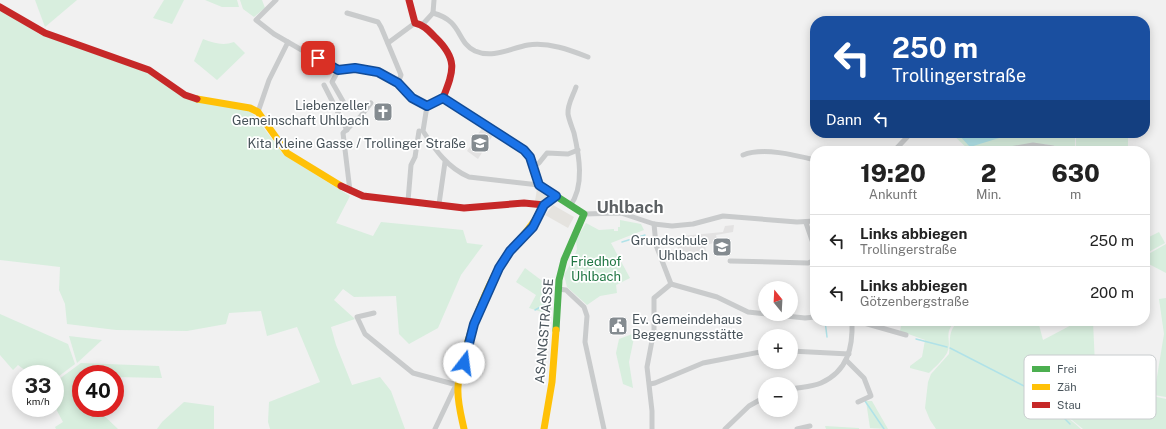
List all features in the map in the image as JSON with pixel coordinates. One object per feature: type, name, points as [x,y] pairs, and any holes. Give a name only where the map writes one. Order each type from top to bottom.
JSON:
[{"type":"street","points":[[276,0],[256,20],[288,42],[338,70],[355,68],[378,72],[398,83],[412,98],[427,106]]},
{"type":"street","points":[[409,0],[418,24],[447,47],[453,60],[452,73],[443,98],[427,106]]},
{"type":"street","points":[[388,43],[433,13],[434,0]]},
{"type":"street","points":[[0,7],[45,33],[149,70],[185,95],[198,100],[241,106],[258,112],[287,153],[350,191],[363,196],[464,208],[486,207],[513,202],[544,205]]},
{"type":"street","points":[[433,13],[444,16],[450,20],[464,41],[474,50],[490,54],[529,45],[552,46],[588,57]]},
{"type":"street","points":[[347,14],[378,22],[401,75],[398,83]]},
{"type":"street","points":[[258,112],[268,80],[288,42]]},
{"type":"street","points":[[338,70],[332,82],[344,103]]},
{"type":"street","points":[[324,85],[347,130]]},
{"type":"street","points":[[570,206],[578,193],[578,150],[568,114],[576,88]]},
{"type":"street","points":[[443,98],[524,150],[530,157],[539,185]]},
{"type":"street","points":[[350,191],[343,133],[372,103]]},
{"type":"street","points":[[427,106],[423,131],[445,162],[469,178],[539,185],[584,214],[621,213],[654,224],[683,226],[723,216],[810,222]]},
{"type":"street","points":[[408,201],[411,165],[415,157],[419,131]]},
{"type":"street","points":[[899,146],[906,138]]},
{"type":"street","points":[[1027,146],[1037,146]]},
{"type":"street","points":[[533,167],[539,163],[547,153],[568,154],[578,150]]},
{"type":"street","points":[[743,155],[752,151],[760,151],[810,159]]},
{"type":"street","points":[[439,204],[445,162]]},
{"type":"street","points":[[435,429],[457,385],[474,324],[499,268],[510,251],[533,227],[544,205],[556,196]]},
{"type":"street","name":"ASANGSTRASSE","points":[[544,429],[552,382],[558,289],[564,260],[584,214]]},
{"type":"street","points":[[806,223],[810,235]]},
{"type":"street","points":[[654,224],[656,245],[671,284]]},
{"type":"street","points":[[730,261],[810,262]]},
{"type":"street","points":[[671,284],[717,297],[748,312],[810,318]]},
{"type":"street","points":[[652,429],[652,411],[649,391],[650,384],[647,367],[654,330],[654,298],[671,284]]},
{"type":"street","points":[[558,289],[566,290],[584,307],[587,316],[585,342],[604,429]]},
{"type":"street","points":[[374,313],[358,317],[365,334],[413,374],[457,385]]},
{"type":"street","points":[[798,388],[821,383],[838,371],[849,354],[852,339],[852,326]]},
{"type":"street","points":[[874,326],[906,335]]},
{"type":"street","points":[[798,351],[849,354]]},
{"type":"street","points":[[650,384],[659,382],[703,363],[758,352]]},
{"type":"street","points":[[846,360],[864,378],[871,396],[858,402]]},
{"type":"street","points":[[457,385],[464,429]]},
{"type":"street","points":[[725,429],[745,409],[758,401]]},
{"type":"street","points":[[797,429],[810,426]]},
{"type":"shaded area","name":"Kita Kleine Gasse / Trollinger Straße","points":[[482,128],[493,135],[478,159],[467,151]]},
{"type":"shaded area","points":[[537,189],[546,194],[544,201],[535,201]]},
{"type":"shaded area","points":[[553,205],[574,217],[568,228],[545,215]]},
{"type":"shaded area","points":[[734,225],[733,232],[716,235],[718,242],[705,245],[706,252],[697,259],[685,261],[677,250],[679,239],[682,236],[723,232],[725,226]]},
{"type":"green space","points":[[35,0],[77,0],[45,27]]},
{"type":"green space","points":[[164,0],[184,0],[172,24],[153,18]]},
{"type":"green space","points":[[205,0],[237,0],[239,7],[222,7]]},
{"type":"green space","points":[[240,0],[262,0],[265,8],[254,17],[243,9]]},
{"type":"green space","points":[[0,9],[39,34],[148,73],[174,90],[249,111],[254,115],[284,155],[350,196],[336,223],[373,236],[381,222],[463,230],[467,243],[483,245],[461,275],[438,328],[409,344],[399,334],[396,296],[354,297],[343,289],[334,300],[355,319],[331,327],[336,345],[352,385],[380,377],[391,391],[405,429],[270,429],[268,422],[269,402],[320,382],[297,327],[267,336],[261,311],[229,313],[226,324],[187,331],[116,330],[67,324],[65,304],[59,290],[60,267],[0,260]]},
{"type":"green space","points":[[203,39],[218,44],[234,42],[245,53],[217,80],[194,61]]},
{"type":"green space","points":[[956,138],[1075,138],[1075,146],[1055,146],[1044,144],[1013,146],[965,146]]},
{"type":"green space","points":[[1076,138],[1128,138],[1128,146],[1076,146]]},
{"type":"green space","name":"Friedhof Uhlbach","points":[[620,220],[641,224],[644,230],[611,243],[630,278],[616,285],[617,293],[600,296],[587,305],[567,287],[564,275],[574,258],[577,249],[576,240],[586,223],[599,230],[614,229],[614,231],[618,231],[618,227],[620,227]]},
{"type":"green space","points":[[1159,232],[1165,243],[1150,251],[1150,236]]},
{"type":"green space","points":[[1166,244],[1166,273],[1150,265],[1150,253]]},
{"type":"green space","points":[[525,268],[545,283],[553,277],[551,315],[529,308],[536,295],[516,282]]},
{"type":"green space","points":[[1166,298],[1166,397],[1156,395],[1156,383],[1164,334],[1159,299]]},
{"type":"green space","points":[[0,314],[68,344],[75,364],[64,372],[64,365],[12,365],[12,369],[0,355]]},
{"type":"green space","points":[[901,326],[952,326],[949,333],[949,349],[941,361],[929,373],[910,368],[910,366],[922,357],[925,340],[900,331]]},
{"type":"green space","points":[[954,326],[1039,326],[1043,340],[1070,326],[1093,326],[1095,355],[1024,355],[1024,419],[1070,419],[1081,429],[936,429],[925,408],[928,382],[931,374],[949,354],[950,336]]},
{"type":"green space","points":[[635,333],[629,362],[633,388],[623,384],[616,353],[619,339]]},
{"type":"green space","points":[[69,336],[102,340],[77,363]]},
{"type":"green space","points":[[81,363],[159,366],[162,378],[124,377],[124,365],[78,365]]},
{"type":"green space","points":[[72,370],[72,417],[105,417],[118,429],[56,429],[55,427],[63,422],[60,417],[64,417],[64,375]]},
{"type":"green space","points":[[1156,397],[1166,399],[1166,429],[1083,429],[1071,419],[1156,419]]},
{"type":"green space","points":[[866,401],[872,401],[888,429],[870,428]]},
{"type":"green space","points":[[184,402],[214,406],[214,429],[157,429],[162,422]]},
{"type":"green space","points":[[825,426],[859,428],[859,429],[826,429]]},
{"type":"water","points":[[962,138],[999,138],[973,146],[969,146]]},
{"type":"waterway","name":"Uhlbach","points":[[622,242],[645,235]]},
{"type":"waterway","name":"Uhlbach","points":[[535,310],[544,305],[545,292]]},
{"type":"waterway","points":[[826,326],[827,337]]},
{"type":"waterway","points":[[916,339],[947,347]]},
{"type":"waterway","points":[[950,348],[1024,386]]},
{"type":"waterway","points":[[865,401],[884,429]]},
{"type":"waterway","points":[[1065,419],[1070,424]]},
{"type":"traffic: fast","points":[[544,205],[556,196],[584,214],[564,260],[559,280],[556,330]]},
{"type":"traffic: slow","points":[[197,99],[250,108],[258,112],[287,153],[341,186]]},
{"type":"traffic: slow","points":[[464,429],[459,403],[458,387],[463,357],[474,322],[489,287],[503,261],[530,227],[544,205]]},
{"type":"traffic: slow","points":[[544,429],[552,382],[556,330]]},
{"type":"traffic: jam","points":[[409,0],[415,23],[424,27],[431,33],[448,52],[451,59],[452,65],[450,80],[443,98],[524,149],[530,157],[539,185],[556,196]]},
{"type":"traffic: jam","points":[[0,7],[45,33],[149,70],[185,95],[197,99]]},
{"type":"traffic: jam","points":[[341,186],[363,196],[464,208],[524,203],[544,205]]},
{"type":"place","name":"Liebenzeller Gemeinschaft Uhlbach","points":[[383,112]]},
{"type":"place","name":"Kita Kleine Gasse / Trollinger Straße","points":[[480,143]]},
{"type":"place","name":"Grundschule Uhlbach","points":[[722,247]]},
{"type":"place","name":"Ev. Gemeindehaus Begegnungsstätte","points":[[618,326]]},
{"type":"district","name":"Uhlbach","points":[[630,207]]},
{"type":"route","points":[[318,58],[338,70],[355,68],[378,72],[395,80],[412,98],[420,104],[427,106],[443,98],[511,140],[524,150],[530,157],[539,185],[556,196],[544,205],[538,220],[533,227],[510,251],[499,268],[474,324],[464,363]]}]
